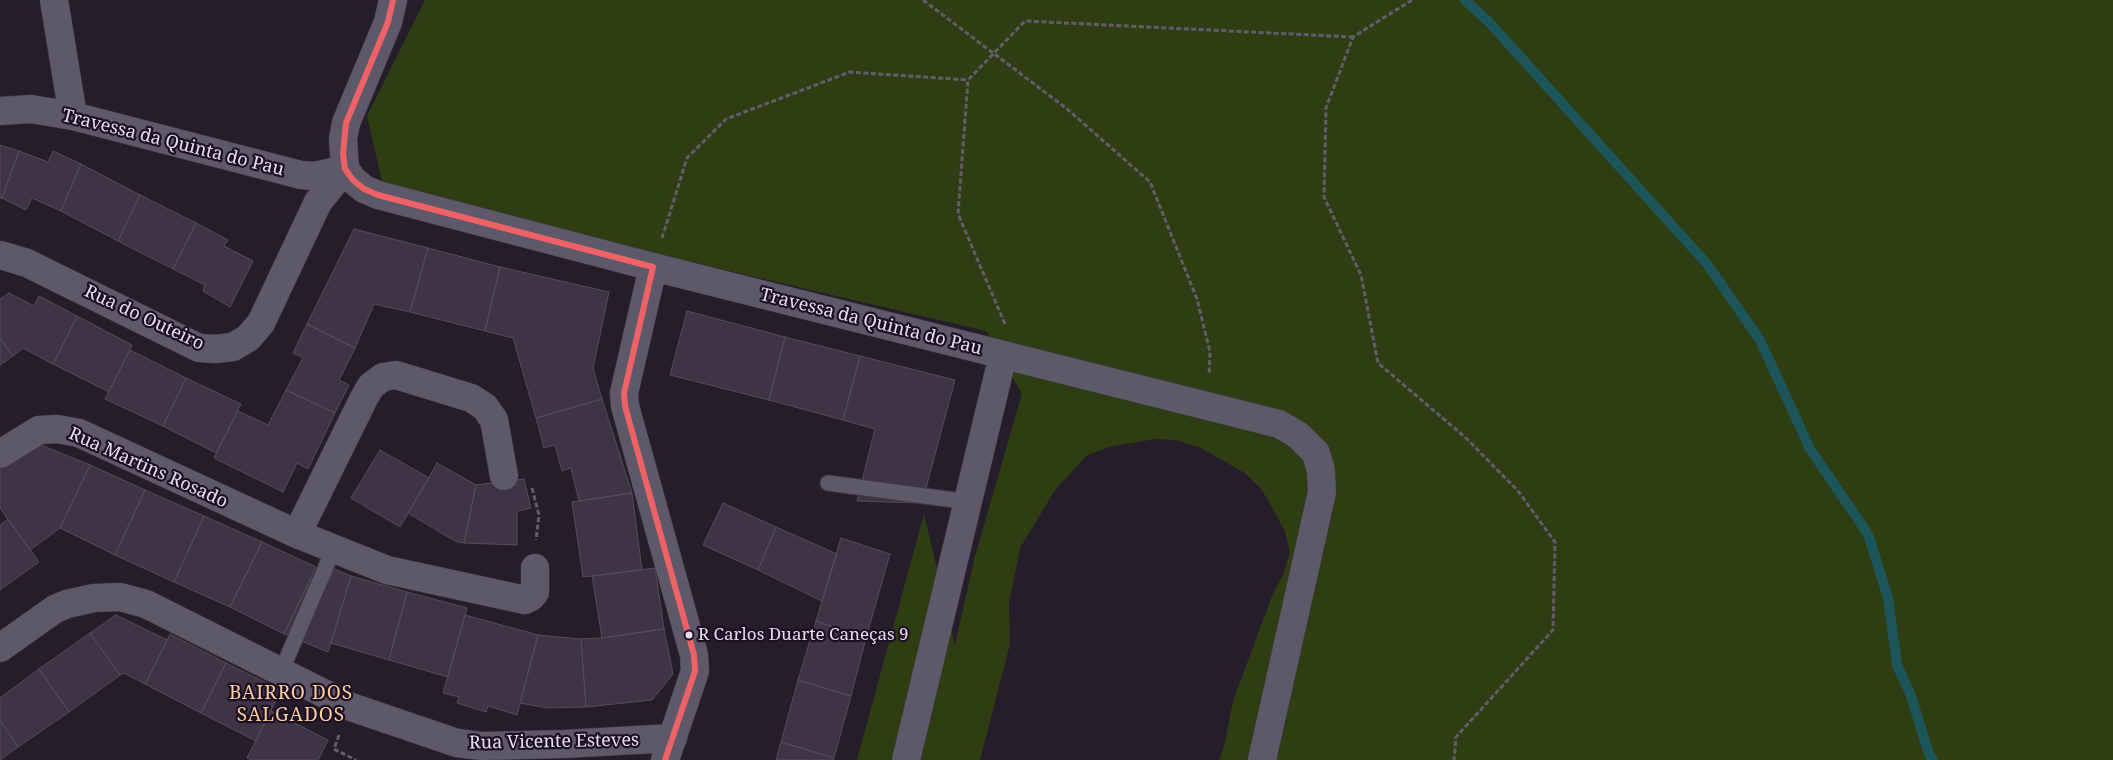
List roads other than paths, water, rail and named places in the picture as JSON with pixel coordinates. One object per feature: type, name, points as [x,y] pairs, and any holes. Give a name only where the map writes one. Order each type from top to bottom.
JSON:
[{"type":"street","points":[[54,0],[73,116]]},
{"type":"street","points":[[344,162],[346,123],[388,22],[393,0]]},
{"type":"street","name":"Travessa da Quinta do Pau","points":[[0,111],[31,109],[73,116],[302,175],[315,176],[344,162],[353,180],[364,189],[378,195],[653,267],[1012,357],[969,502],[906,760]]},
{"type":"street","name":"Rua do Outeiro","points":[[0,255],[27,263],[199,348],[233,347],[248,338],[260,322],[318,202],[344,162]]},
{"type":"street","points":[[0,269],[27,263]]},
{"type":"street","points":[[653,267],[624,393],[625,406],[694,655],[695,671],[669,749]]},
{"type":"street","points":[[1012,357],[1280,424],[1298,435],[1316,453],[1321,471],[1322,492],[1262,760]]},
{"type":"street","points":[[297,534],[364,398],[371,386],[383,377],[396,376],[471,398],[485,407],[494,420],[504,476]]},
{"type":"street","name":"Rua Martins Rosado","points":[[0,454],[39,430],[57,429],[79,433],[297,534],[387,570],[525,600],[535,592],[535,568]]},
{"type":"street","name":"Rua Vicente Esteves","points":[[0,648],[61,606],[94,598],[120,598],[146,604],[351,707],[457,743],[482,746],[564,744],[669,749]]},
{"type":"lane","points":[[828,483],[969,502]]},
{"type":"lane","points":[[281,672],[333,550]]},
{"type":"waterway","points":[[1465,0],[1489,22],[1707,264],[1760,340],[1810,449],[1868,534],[1888,598],[1897,665],[1911,696],[1929,754],[1933,760]]},
{"type":"place","name":"R Carlos Duarte Caneças 9","points":[[689,635]]},
{"type":"district","name":"BAIRRO DOS SALGADOS","points":[[291,705]]}]
